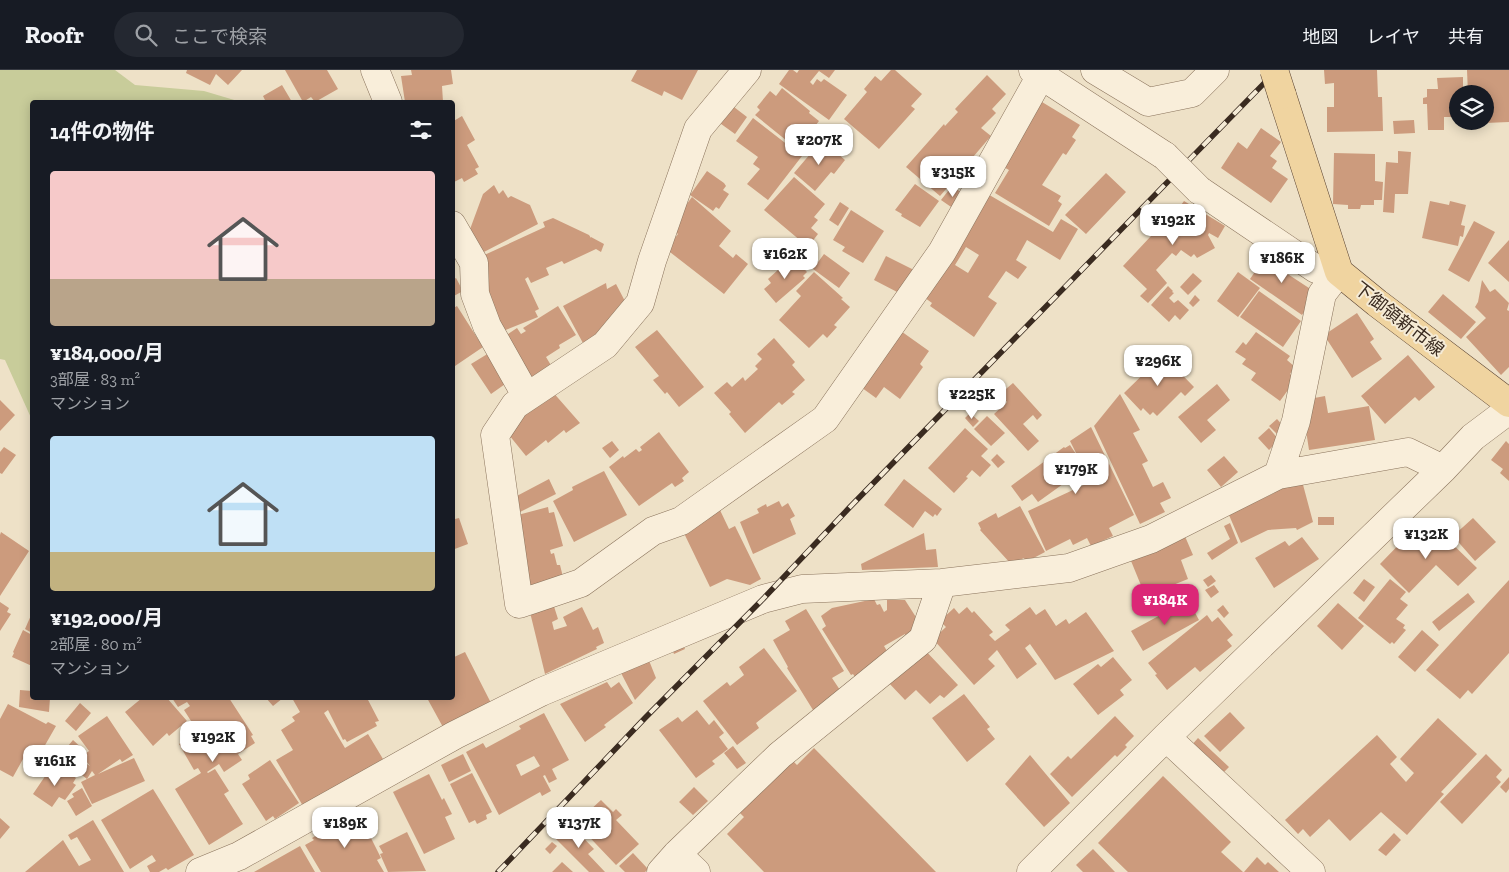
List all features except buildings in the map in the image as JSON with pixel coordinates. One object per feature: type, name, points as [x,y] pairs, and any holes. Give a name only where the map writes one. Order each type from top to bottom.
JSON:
[{"type":"main road","name":"下御領新市線","points":[[1278,83],[1339,272],[1376,303],[1509,403]]},
{"type":"street","points":[[375,70],[387,100]]},
{"type":"street","points":[[747,70],[698,128],[652,261],[640,303],[605,345],[515,405],[495,435],[519,604],[581,583],[653,531],[681,522],[825,419],[942,252],[1040,72],[1165,156],[1199,190],[1316,269],[1339,272]]},
{"type":"street","points":[[1095,70],[1148,102],[1192,93],[1215,70]]},
{"type":"street","points":[[455,230],[474,263],[475,294],[487,326],[527,397]]},
{"type":"street","points":[[1278,475],[1296,421],[1322,294],[1339,272]]},
{"type":"street","points":[[1031,872],[1166,737],[1443,469],[1473,437],[1509,410]]},
{"type":"street","points":[[200,872],[239,856],[455,735],[541,692],[763,599],[802,589],[942,583],[1069,568],[1151,539],[1278,475],[1408,452],[1443,469]]},
{"type":"street","points":[[678,866],[780,754],[923,640],[942,583]]},
{"type":"street","points":[[1166,737],[1311,872]]},
{"type":"green space","points":[[0,70],[115,70],[135,85],[204,91],[234,100],[30,100],[30,416],[5,360],[0,359]]},
{"type":"railway","points":[[498,872],[645,718],[1277,70]]}]
